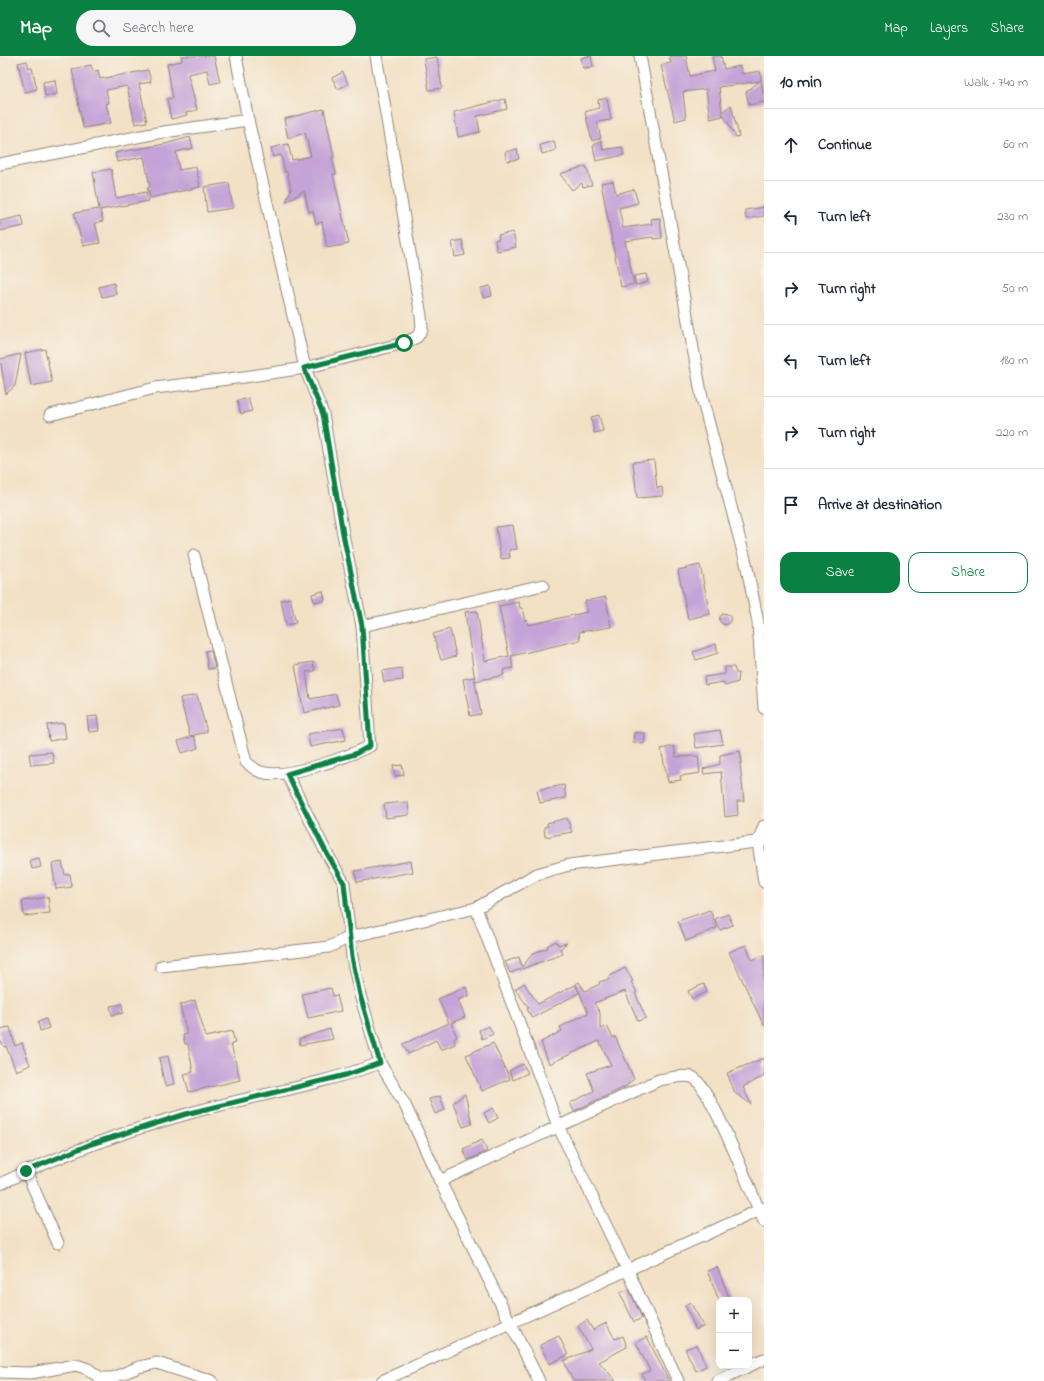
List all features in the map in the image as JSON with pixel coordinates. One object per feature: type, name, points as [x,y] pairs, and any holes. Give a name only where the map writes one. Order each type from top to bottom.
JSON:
[{"type":"street","points":[[194,555],[246,762],[253,768],[262,772],[287,774],[355,754],[370,746],[362,626],[343,534],[323,414],[304,368],[248,120],[236,56]]},
{"type":"street","points":[[50,415],[155,388],[244,378],[304,368],[404,343],[417,337],[422,329],[376,56]]},
{"type":"street","points":[[640,56],[702,398],[746,563],[758,622],[764,708]]},
{"type":"street","points":[[0,164],[157,133],[248,120]]},
{"type":"street","points":[[362,626],[543,584]]},
{"type":"street","points":[[287,774],[325,850],[344,883],[350,937],[360,995],[380,1063],[405,1106],[440,1181],[539,1381]]},
{"type":"street","points":[[764,826],[761,841],[764,882]]},
{"type":"street","points":[[161,966],[329,947],[350,937],[476,908],[537,874],[569,864],[761,841]]},
{"type":"street","points":[[476,908],[558,1126],[628,1271],[678,1381]]},
{"type":"street","points":[[0,1184],[26,1171],[91,1144],[186,1114],[346,1075],[380,1063]]},
{"type":"street","points":[[440,1181],[659,1080],[692,1077],[701,1083],[728,1136],[761,1209],[764,1221]]},
{"type":"street","points":[[26,1171],[58,1243]]},
{"type":"street","points":[[382,1381],[510,1322],[628,1271],[761,1209]]},
{"type":"street","points":[[717,1381],[764,1359]]},
{"type":"street","points":[[0,1372],[31,1373],[76,1365],[88,1369],[100,1378],[112,1378],[140,1367],[158,1363],[212,1381]]},
{"type":"building","points":[[181,56],[214,56],[220,82],[210,84],[207,70],[188,74],[197,110],[186,113],[187,115],[171,119],[167,99],[173,98],[167,64],[182,61]]},
{"type":"building","points":[[591,56],[593,67],[583,68],[581,58]]},
{"type":"building","points":[[669,56],[686,56],[690,76],[715,71],[712,56],[721,56],[724,69],[740,66],[742,74],[760,71],[764,102],[749,105],[746,92],[760,81],[719,87],[722,112],[731,105],[739,136],[736,137],[722,113],[723,116],[710,119],[706,89],[683,92],[686,118],[675,121],[661,65],[671,63]]},
{"type":"building","points":[[437,57],[442,88],[429,90],[424,59]]},
{"type":"building","points":[[27,61],[29,68],[32,68],[37,89],[25,92],[18,63]]},
{"type":"building","points":[[91,65],[93,72],[98,70],[100,79],[148,70],[151,82],[139,84],[147,122],[135,124],[127,86],[106,90],[109,103],[106,104],[111,123],[83,128],[72,69]]},
{"type":"building","points":[[343,72],[348,84],[338,89],[332,78]]},
{"type":"building","points":[[55,80],[57,94],[45,96],[43,82]]},
{"type":"building","points":[[607,98],[611,120],[597,122],[601,138],[592,141],[585,112],[599,108],[598,100]]},
{"type":"building","points":[[505,99],[507,109],[477,116],[480,132],[458,137],[454,112]]},
{"type":"building","points":[[324,109],[334,157],[332,158],[336,174],[333,174],[349,244],[327,248],[322,222],[316,224],[313,211],[309,212],[304,191],[286,202],[291,189],[287,172],[285,172],[281,155],[273,157],[271,148],[288,144],[292,160],[311,156],[305,133],[288,138],[284,119]]},
{"type":"building","points":[[190,137],[193,148],[176,152],[179,170],[196,167],[200,187],[150,198],[147,188],[150,187],[144,157],[117,162],[115,153],[165,144]]},
{"type":"building","points":[[601,140],[603,150],[622,147],[624,155],[596,161],[593,146]]},
{"type":"building","points":[[554,141],[556,150],[542,154],[540,145]]},
{"type":"building","points":[[517,149],[519,159],[507,161],[505,152]]},
{"type":"building","points":[[586,166],[592,185],[583,187],[582,183],[572,190],[560,174]]},
{"type":"building","points":[[111,169],[116,198],[146,192],[148,201],[100,210],[103,221],[95,223],[100,243],[83,246],[74,213],[99,209],[93,172]]},
{"type":"building","points":[[613,181],[616,194],[634,189],[638,203],[619,208],[623,228],[652,224],[651,219],[660,218],[662,238],[653,239],[653,237],[625,241],[634,284],[621,287],[601,183]]},
{"type":"building","points":[[229,183],[233,208],[207,212],[204,187]]},
{"type":"building","points":[[764,207],[764,216],[746,219],[745,210]]},
{"type":"building","points":[[22,216],[24,226],[0,231],[0,221]]},
{"type":"building","points":[[513,232],[516,247],[497,251],[495,240],[499,239],[498,235]]},
{"type":"building","points":[[462,240],[465,255],[455,257],[452,242]]},
{"type":"building","points":[[646,274],[648,282],[636,285],[634,276]]},
{"type":"building","points":[[114,283],[116,294],[102,297],[99,287]]},
{"type":"building","points":[[490,286],[492,296],[483,298],[481,288]]},
{"type":"building","points":[[45,349],[52,382],[31,386],[25,353]]},
{"type":"building","points":[[21,354],[15,386],[6,394],[0,359]]},
{"type":"building","points":[[248,398],[252,411],[241,414],[237,401]]},
{"type":"building","points":[[599,415],[603,431],[594,433],[591,417]]},
{"type":"building","points":[[654,460],[657,488],[662,487],[663,496],[637,498],[633,462]]},
{"type":"building","points":[[513,525],[517,549],[509,550],[510,558],[501,559],[496,527]]},
{"type":"building","points":[[700,565],[710,614],[688,619],[678,570]]},
{"type":"building","points":[[323,591],[325,600],[314,602],[312,594]]},
{"type":"building","points":[[606,597],[611,627],[579,632],[580,640],[511,656],[513,668],[503,670],[504,675],[475,681],[465,612],[477,611],[485,661],[509,656],[499,606],[519,602],[525,621],[527,620],[528,625],[587,612],[585,601]]},
{"type":"building","points":[[290,598],[296,623],[286,625],[281,600]]},
{"type":"building","points":[[723,614],[727,614],[729,615],[729,623],[723,624],[720,621],[720,617]]},
{"type":"building","points":[[450,629],[456,656],[441,660],[433,634]]},
{"type":"building","points":[[716,644],[718,653],[696,660],[693,652]]},
{"type":"building","points":[[211,650],[215,668],[208,669],[205,651]]},
{"type":"building","points":[[313,662],[315,671],[306,672],[310,699],[336,694],[339,705],[304,713],[295,665]]},
{"type":"building","points":[[725,667],[734,667],[736,673],[739,673],[738,682],[725,686],[723,682],[705,685],[704,677],[725,674]]},
{"type":"building","points":[[402,668],[403,680],[384,682],[382,671]]},
{"type":"building","points":[[474,677],[481,714],[470,716],[463,679]]},
{"type":"building","points":[[197,695],[207,732],[190,736],[180,698]]},
{"type":"building","points":[[97,716],[99,731],[89,732],[87,717]]},
{"type":"building","points":[[64,723],[66,738],[49,741],[47,725]]},
{"type":"building","points":[[343,728],[346,740],[310,747],[308,734]]},
{"type":"building","points":[[720,730],[723,744],[696,748],[694,734]]},
{"type":"building","points":[[634,733],[645,733],[644,744],[633,743]]},
{"type":"building","points":[[194,736],[198,748],[182,753],[178,741]]},
{"type":"building","points":[[674,746],[676,757],[698,756],[700,773],[680,776],[681,780],[668,782],[661,749]]},
{"type":"building","points":[[740,751],[744,801],[737,801],[738,815],[725,817],[721,772],[704,774],[703,769],[720,764],[720,755]]},
{"type":"building","points":[[52,752],[54,763],[31,765],[29,754]]},
{"type":"building","points":[[402,765],[404,775],[395,776],[393,766]]},
{"type":"building","points":[[564,785],[566,798],[540,803],[537,790]]},
{"type":"building","points":[[408,802],[409,815],[386,818],[384,804]]},
{"type":"building","points":[[567,818],[572,832],[545,837],[544,827],[548,826],[547,823]]},
{"type":"building","points":[[39,858],[41,867],[32,869],[30,860]]},
{"type":"building","points":[[411,861],[413,872],[357,882],[355,871]]},
{"type":"building","points":[[62,862],[65,875],[70,874],[72,887],[56,889],[52,864]]},
{"type":"building","points":[[48,897],[50,913],[24,916],[22,901]]},
{"type":"building","points":[[710,910],[717,928],[686,941],[678,921]]},
{"type":"building","points":[[728,914],[733,925],[720,930],[715,919]]},
{"type":"building","points":[[556,941],[558,945],[567,943],[560,949],[563,954],[510,973],[505,962],[519,957],[522,967],[533,953],[548,948],[547,946]]},
{"type":"building","points":[[746,945],[752,960],[764,955],[764,1026],[729,952]]},
{"type":"building","points":[[625,968],[633,981],[631,982],[637,992],[635,993],[646,1018],[638,1021],[625,991],[594,1003],[600,1013],[600,1029],[607,1026],[613,1038],[615,1036],[634,1079],[625,1087],[574,1111],[570,1103],[594,1091],[587,1073],[611,1065],[599,1041],[549,1064],[541,1042],[562,1031],[560,1027],[588,1013],[576,984],[579,982],[585,991],[600,984],[599,982],[609,979],[608,977]]},
{"type":"building","points":[[524,983],[538,1004],[575,985],[579,993],[532,1018],[527,1009],[529,1008],[515,989]]},
{"type":"building","points":[[704,984],[707,992],[692,999],[688,991]]},
{"type":"building","points":[[466,987],[469,996],[458,1000],[465,1017],[451,1023],[457,1037],[454,1038],[455,1044],[441,1050],[436,1040],[408,1054],[403,1044],[449,1023],[438,999]]},
{"type":"building","points":[[331,988],[333,996],[337,995],[341,1011],[308,1018],[302,994]]},
{"type":"building","points":[[195,1000],[206,1037],[232,1031],[235,1043],[231,1044],[240,1080],[189,1092],[184,1074],[193,1072],[188,1044],[185,1044],[183,1035],[187,1034],[180,1005]]},
{"type":"building","points":[[122,1004],[123,1013],[112,1015],[110,1006]]},
{"type":"building","points":[[46,1019],[49,1028],[40,1031],[38,1022]]},
{"type":"building","points":[[489,1026],[493,1034],[482,1039],[479,1030]]},
{"type":"building","points":[[10,1027],[15,1046],[22,1043],[30,1065],[16,1071],[6,1046],[4,1047],[0,1040],[0,1029]]},
{"type":"building","points":[[330,1029],[333,1039],[300,1045],[299,1039]]},
{"type":"building","points":[[493,1043],[510,1079],[482,1091],[466,1055]]},
{"type":"building","points":[[168,1056],[174,1084],[165,1086],[159,1058]]},
{"type":"building","points":[[764,1058],[764,1076],[743,1087],[751,1104],[735,1093],[727,1073]]},
{"type":"building","points":[[523,1064],[528,1073],[513,1080],[509,1071]]},
{"type":"building","points":[[465,1094],[472,1124],[463,1127],[453,1103]]},
{"type":"building","points":[[440,1096],[445,1110],[435,1114],[429,1099]]},
{"type":"building","points":[[493,1108],[498,1118],[489,1123],[484,1113]]},
{"type":"building","points":[[482,1140],[487,1151],[468,1160],[463,1149]]},
{"type":"building","points":[[717,1267],[729,1297],[718,1297],[707,1271]]},
{"type":"building","points":[[629,1289],[642,1318],[634,1322],[620,1293]]},
{"type":"building","points":[[690,1302],[704,1326],[696,1330],[685,1305]]},
{"type":"building","points":[[587,1320],[593,1330],[606,1323],[615,1339],[623,1336],[627,1347],[599,1362],[616,1381],[573,1381],[564,1361],[591,1349],[578,1326]]},
{"type":"building","points":[[559,1336],[568,1355],[549,1364],[540,1345]]},
{"type":"building","points":[[647,1337],[669,1381],[645,1381],[642,1374],[650,1371],[636,1342]]},
{"type":"building","points":[[697,1345],[706,1366],[696,1371],[685,1349]]},
{"type":"route","points":[[26,1171],[91,1144],[186,1114],[346,1075],[380,1063],[360,995],[352,957],[344,883],[325,850],[287,774],[355,754],[370,746],[362,626],[343,534],[323,414],[304,368],[404,343]]}]
